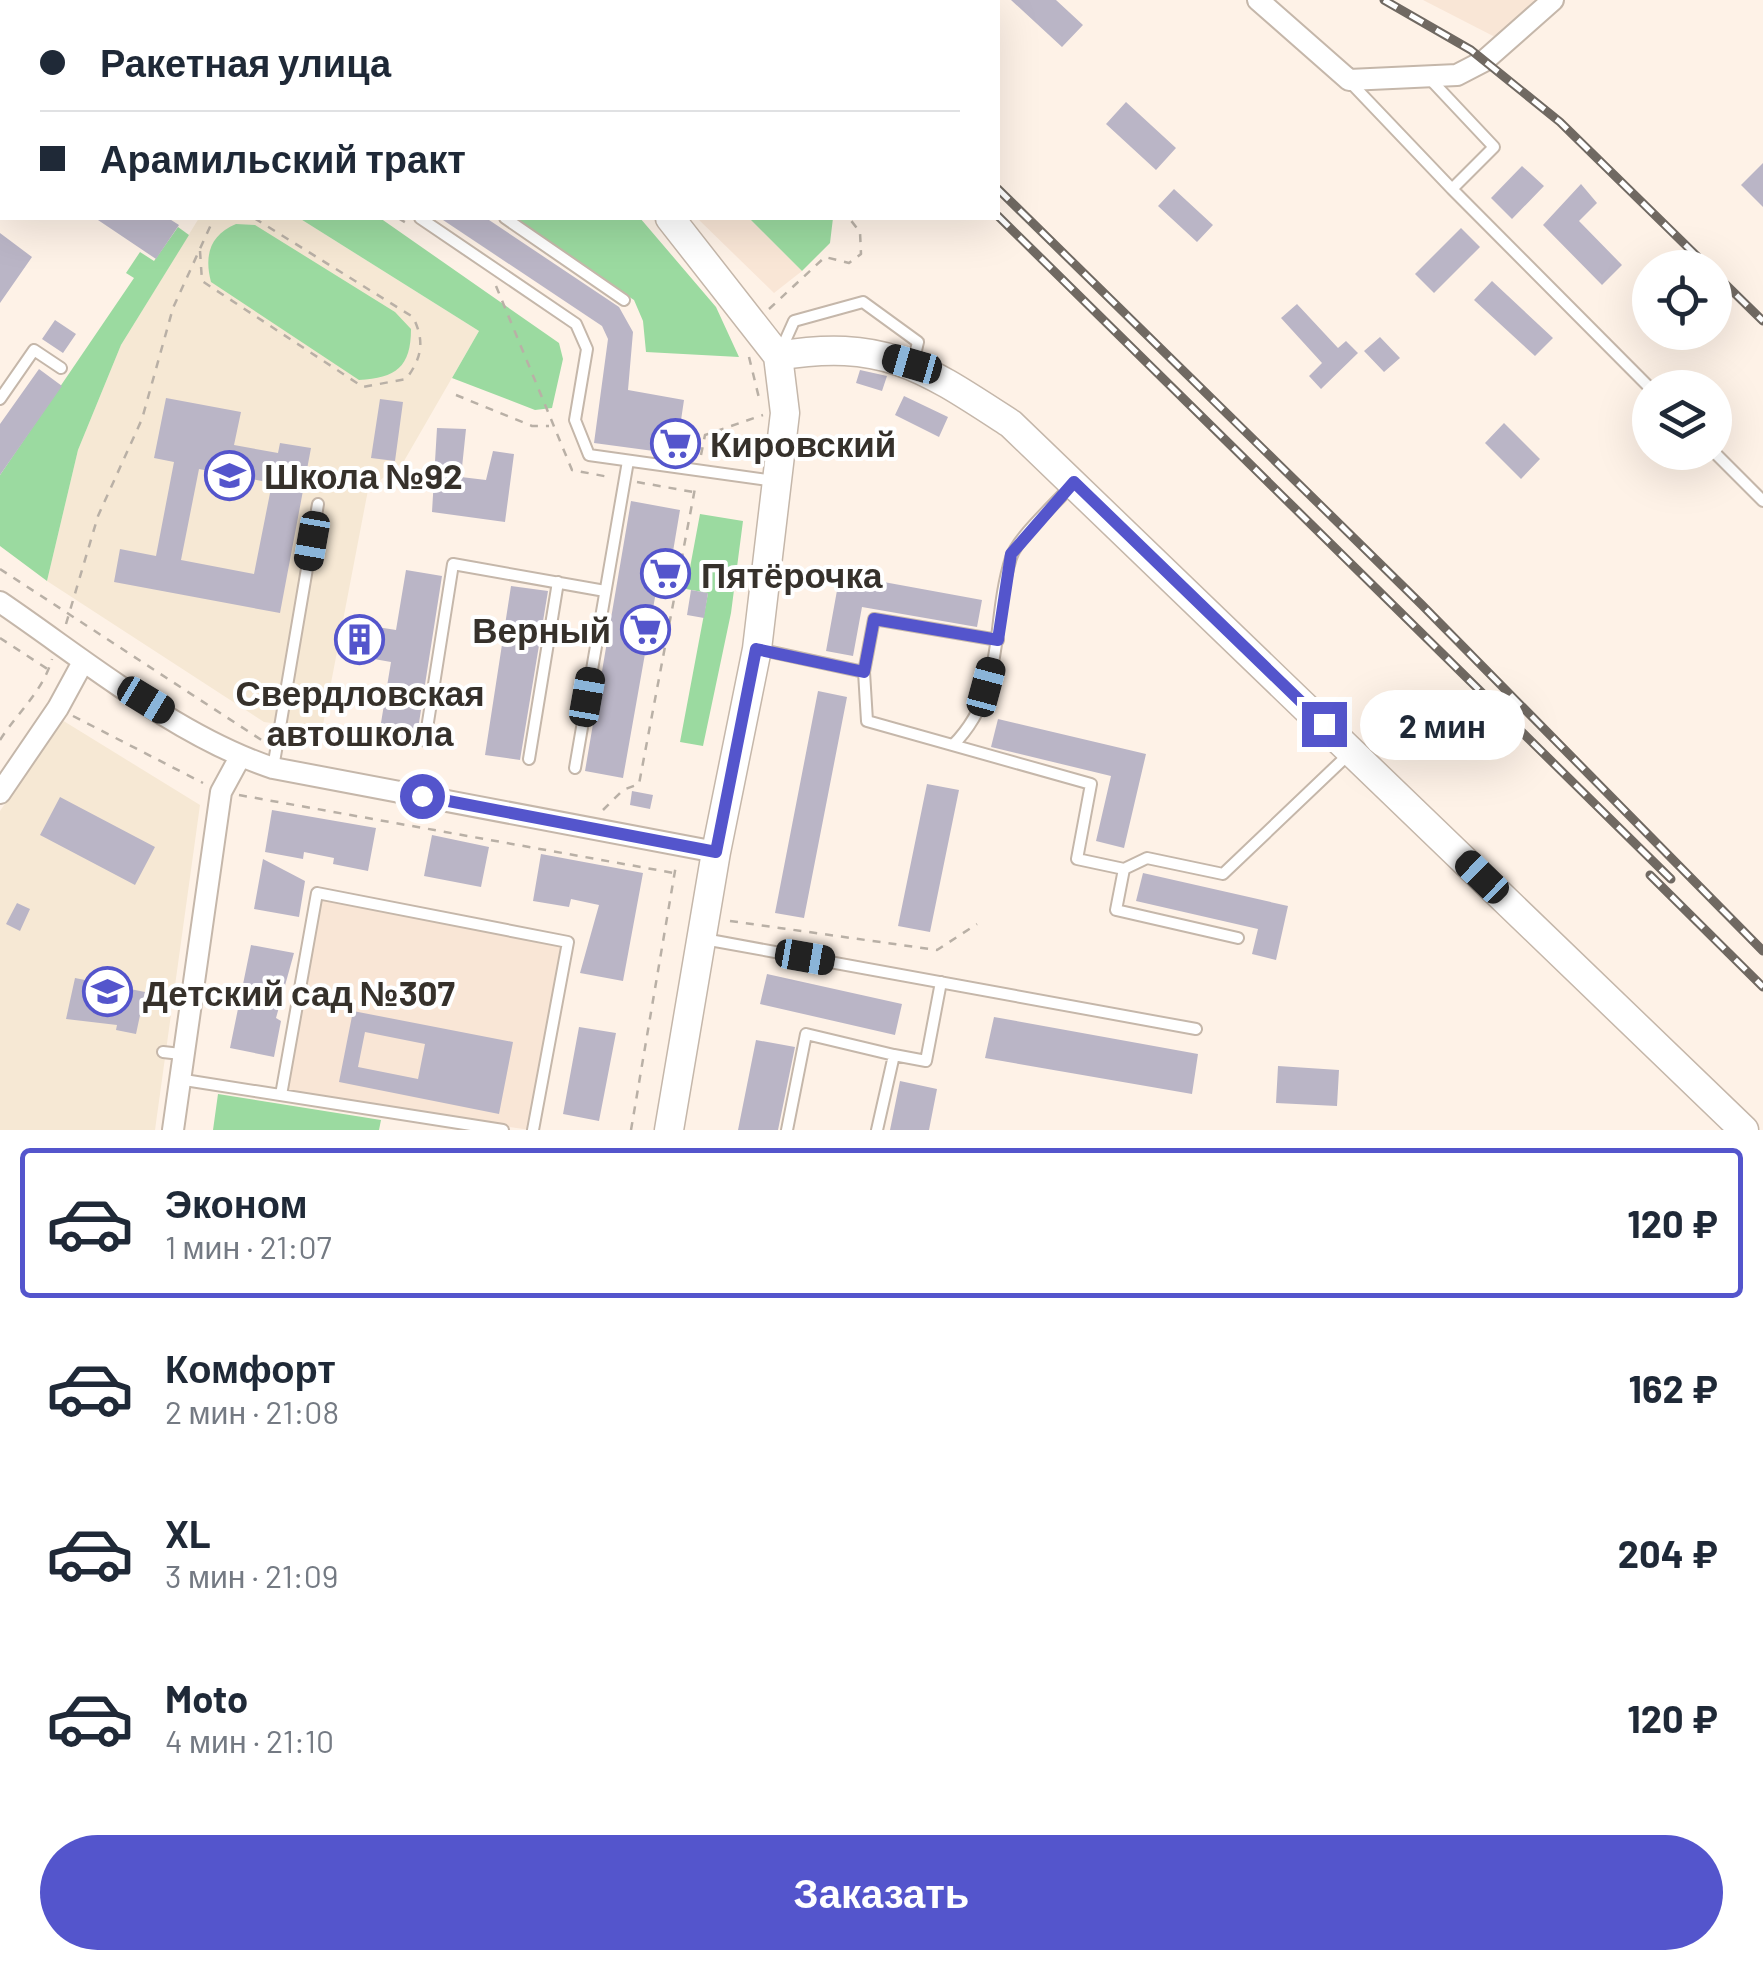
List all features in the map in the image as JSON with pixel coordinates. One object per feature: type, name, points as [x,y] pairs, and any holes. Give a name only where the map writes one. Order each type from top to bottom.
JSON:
[{"type":"main road","points":[[669,1130],[716,852],[756,649],[779,482],[784,413],[778,356],[756,322],[672,220]]},
{"type":"main road","points":[[778,356],[858,349],[925,377],[1011,424],[1744,1130]]},
{"type":"street","points":[[1258,0],[1349,80],[1457,75],[1484,60],[1553,0]]},
{"type":"street","points":[[0,602],[83,662],[240,756],[273,768],[716,852]]},
{"type":"street","points":[[0,792],[58,708],[83,662]]},
{"type":"street","points":[[173,1130],[178,1079],[172,1053],[221,792],[240,756]]},
{"type":"lane","points":[[1430,78],[1494,147],[1452,189]]},
{"type":"lane","points":[[1349,80],[1632,370]]},
{"type":"lane","points":[[508,220],[624,300]]},
{"type":"lane","points":[[417,223],[576,324],[587,349],[575,420],[589,455],[779,482]]},
{"type":"lane","points":[[778,356],[794,321],[863,302],[918,342],[925,377]]},
{"type":"lane","points":[[0,398],[34,350],[61,368]]},
{"type":"lane","points":[[575,768],[628,461]]},
{"type":"lane","points":[[1732,470],[1763,502]]},
{"type":"lane","points":[[952,745],[977,720],[998,640],[1011,554],[1074,482]]},
{"type":"lane","points":[[273,768],[318,504]]},
{"type":"lane","points":[[425,740],[453,564],[606,591]]},
{"type":"lane","points":[[529,759],[558,582]]},
{"type":"lane","points":[[998,640],[874,619],[864,672],[867,721],[1091,784],[1077,858],[1124,869],[1147,858],[1223,874],[1352,751]]},
{"type":"lane","points":[[756,649],[864,672]]},
{"type":"lane","points":[[1124,869],[1116,910],[1238,938]]},
{"type":"lane","points":[[281,1095],[317,893],[568,942],[533,1130]]},
{"type":"lane","points":[[704,928],[941,982],[1196,1029]]},
{"type":"lane","points":[[787,1130],[806,1034],[926,1062],[941,982]]},
{"type":"lane","points":[[877,1130],[894,1055]]},
{"type":"lane","points":[[178,1079],[503,1130]]},
{"type":"path","points":[[0,198],[0,204]]},
{"type":"path","points":[[0,740],[25,703],[37,695],[56,640],[70,619],[98,516],[142,418],[172,308],[213,220]]},
{"type":"path","points":[[200,248],[202,281],[363,388],[406,379],[421,352],[422,334],[413,317],[257,220]]},
{"type":"path","points":[[756,322],[825,258],[848,264],[861,254],[860,232],[851,220]]},
{"type":"path","points":[[494,280],[572,470],[694,492]]},
{"type":"path","points":[[456,395],[532,426],[551,426]]},
{"type":"path","points":[[599,815],[622,790],[639,784],[705,435],[763,415]]},
{"type":"path","points":[[0,638],[48,670]]},
{"type":"path","points":[[58,708],[221,792],[674,873]]},
{"type":"path","points":[[631,1130],[674,873],[682,846]]},
{"type":"path","points":[[704,928],[937,950],[977,924]]},
{"type":"shaded area","points":[[1423,0],[1536,0],[1497,38]]},
{"type":"shaded area","name":"Школа №92","points":[[198,220],[302,220],[479,331],[404,461],[368,490],[322,730],[264,722],[47,581],[78,450],[121,345]]},
{"type":"shaded area","points":[[699,220],[751,220],[802,271],[774,293]]},
{"type":"shaded area","points":[[62,720],[200,805],[155,1130],[0,1130],[0,811]]},
{"type":"shaded area","points":[[320,897],[563,945],[530,1130],[284,1093]]},
{"type":"green space","points":[[302,220],[383,220],[559,343],[563,359],[552,408],[535,410],[452,378],[479,331]]},
{"type":"green space","points":[[511,220],[642,220],[716,307],[739,357],[646,352],[643,321],[634,300]]},
{"type":"green space","points":[[751,220],[833,220],[830,243],[802,271]]},
{"type":"green space","points":[[236,224],[255,225],[395,312],[411,329],[408,353],[399,368],[383,377],[359,380],[211,282],[211,247],[220,234]]},
{"type":"green space","points":[[178,227],[189,235],[121,345],[78,450],[47,581],[0,546],[0,475],[134,278],[126,273],[140,252],[154,261]]},
{"type":"green space","points":[[700,514],[743,521],[731,613],[703,746],[680,742],[708,593],[686,589]]},
{"type":"green space","points":[[218,1094],[381,1120],[379,1130],[213,1130]]},
{"type":"building","points":[[1011,0],[1056,0],[1083,25],[1062,47]]},
{"type":"building","points":[[1126,102],[1176,148],[1156,170],[1106,124]]},
{"type":"building","points":[[1763,163],[1763,207],[1741,185]]},
{"type":"building","points":[[1522,166],[1544,186],[1512,219],[1491,198]]},
{"type":"building","points":[[1581,184],[1597,203],[1579,221],[1622,265],[1602,285],[1543,225]]},
{"type":"building","points":[[1174,189],[1213,225],[1197,242],[1158,206]]},
{"type":"building","points":[[98,220],[171,220],[179,225],[156,259]]},
{"type":"building","points":[[443,220],[489,220],[619,307],[633,332],[628,390],[684,400],[676,454],[594,443],[608,339],[602,326]]},
{"type":"building","points":[[1461,228],[1480,247],[1434,293],[1415,274]]},
{"type":"building","points":[[0,233],[32,257],[0,303]]},
{"type":"building","points":[[1492,281],[1553,338],[1535,356],[1474,300]]},
{"type":"building","points":[[1297,304],[1338,348],[1346,341],[1358,353],[1321,389],[1309,376],[1322,363],[1281,318]]},
{"type":"building","points":[[55,320],[76,334],[63,353],[42,339]]},
{"type":"building","points":[[1380,337],[1400,358],[1384,372],[1364,351]]},
{"type":"building","points":[[39,369],[62,386],[0,475],[0,424]]},
{"type":"building","points":[[860,370],[887,376],[882,391],[856,383]]},
{"type":"building","points":[[904,396],[948,417],[939,437],[895,415]]},
{"type":"building","points":[[166,398],[241,412],[234,445],[278,453],[280,443],[311,448],[280,613],[114,582],[120,549],[156,556],[174,462],[154,458]],"holes":[[[199,469],[272,483],[254,574],[181,560]]]},
{"type":"building","points":[[380,399],[403,402],[395,461],[371,458]]},
{"type":"building","points":[[1504,423],[1540,459],[1521,479],[1485,443]]},
{"type":"building","points":[[437,428],[466,429],[461,477],[486,480],[493,451],[514,454],[505,522],[432,512]]},
{"type":"building","points":[[631,501],[680,510],[667,587],[657,586],[623,778],[585,771]]},
{"type":"building","points":[[406,570],[442,576],[416,742],[379,735],[391,662],[340,653],[346,622],[396,630]]},
{"type":"building","points":[[840,574],[982,600],[977,627],[862,607],[853,656],[826,651]]},
{"type":"building","points":[[511,586],[548,591],[520,760],[485,755]]},
{"type":"building","points":[[691,590],[708,593],[704,618],[687,615]]},
{"type":"building","points":[[818,691],[847,697],[804,918],[775,913]]},
{"type":"building","points":[[998,719],[1146,754],[1124,848],[1096,841],[1111,776],[991,747]]},
{"type":"building","points":[[927,784],[959,790],[930,932],[898,926]]},
{"type":"building","points":[[632,791],[653,795],[650,809],[630,805]]},
{"type":"building","points":[[60,797],[155,847],[135,885],[40,835]]},
{"type":"building","points":[[272,810],[376,828],[368,871],[333,864],[334,858],[304,852],[303,859],[265,852]]},
{"type":"building","points":[[432,835],[489,847],[481,887],[424,876]]},
{"type":"building","points":[[541,854],[643,873],[623,981],[580,973],[599,905],[571,899],[569,907],[533,901]]},
{"type":"building","points":[[263,859],[305,881],[299,917],[254,909]]},
{"type":"building","points":[[1143,873],[1288,906],[1276,960],[1252,954],[1258,929],[1136,901]]},
{"type":"building","points":[[17,903],[30,909],[20,931],[6,924]]},
{"type":"building","points":[[251,945],[294,953],[276,1018],[281,1021],[274,1057],[230,1048]]},
{"type":"building","points":[[767,974],[902,1004],[895,1035],[760,1004]]},
{"type":"building","points":[[75,978],[145,992],[136,1034],[116,1030],[117,1025],[66,1019]]},
{"type":"building","points":[[353,1011],[513,1042],[499,1114],[339,1082]],"holes":[[[365,1032],[425,1044],[418,1079],[358,1067]]]},
{"type":"building","points":[[994,1017],[1198,1054],[1192,1094],[985,1058]]},
{"type":"building","points":[[579,1027],[616,1033],[599,1121],[563,1114]]},
{"type":"building","points":[[756,1040],[795,1047],[778,1130],[738,1130]]},
{"type":"building","points":[[1278,1066],[1339,1070],[1337,1106],[1276,1103]]},
{"type":"building","points":[[900,1081],[937,1089],[929,1130],[890,1130]]},
{"type":"railway","points":[[1384,0],[1471,50],[1560,122],[1691,250]]},
{"type":"railway","points":[[1000,191],[1421,604],[1763,951]]},
{"type":"railway","points":[[1000,218],[1671,879]]},
{"type":"railway","points":[[1732,291],[1763,321]]},
{"type":"railway","points":[[1650,875],[1763,987]]},
{"type":"place","name":"Кировский","points":[[675,443]]},
{"type":"place","name":"Школа №92","points":[[229,475]]},
{"type":"place","name":"Пятёрочка","points":[[666,574]]},
{"type":"place","name":"Верный","points":[[646,629]]},
{"type":"place","name":"Свердловская автошкола","points":[[360,640]]},
{"type":"place","name":"Детский сад №307","points":[[108,992]]},
{"type":"route","points":[[422,796],[716,852],[756,649],[864,672],[874,619],[998,640],[1011,554],[1074,482],[1324,724]]}]
